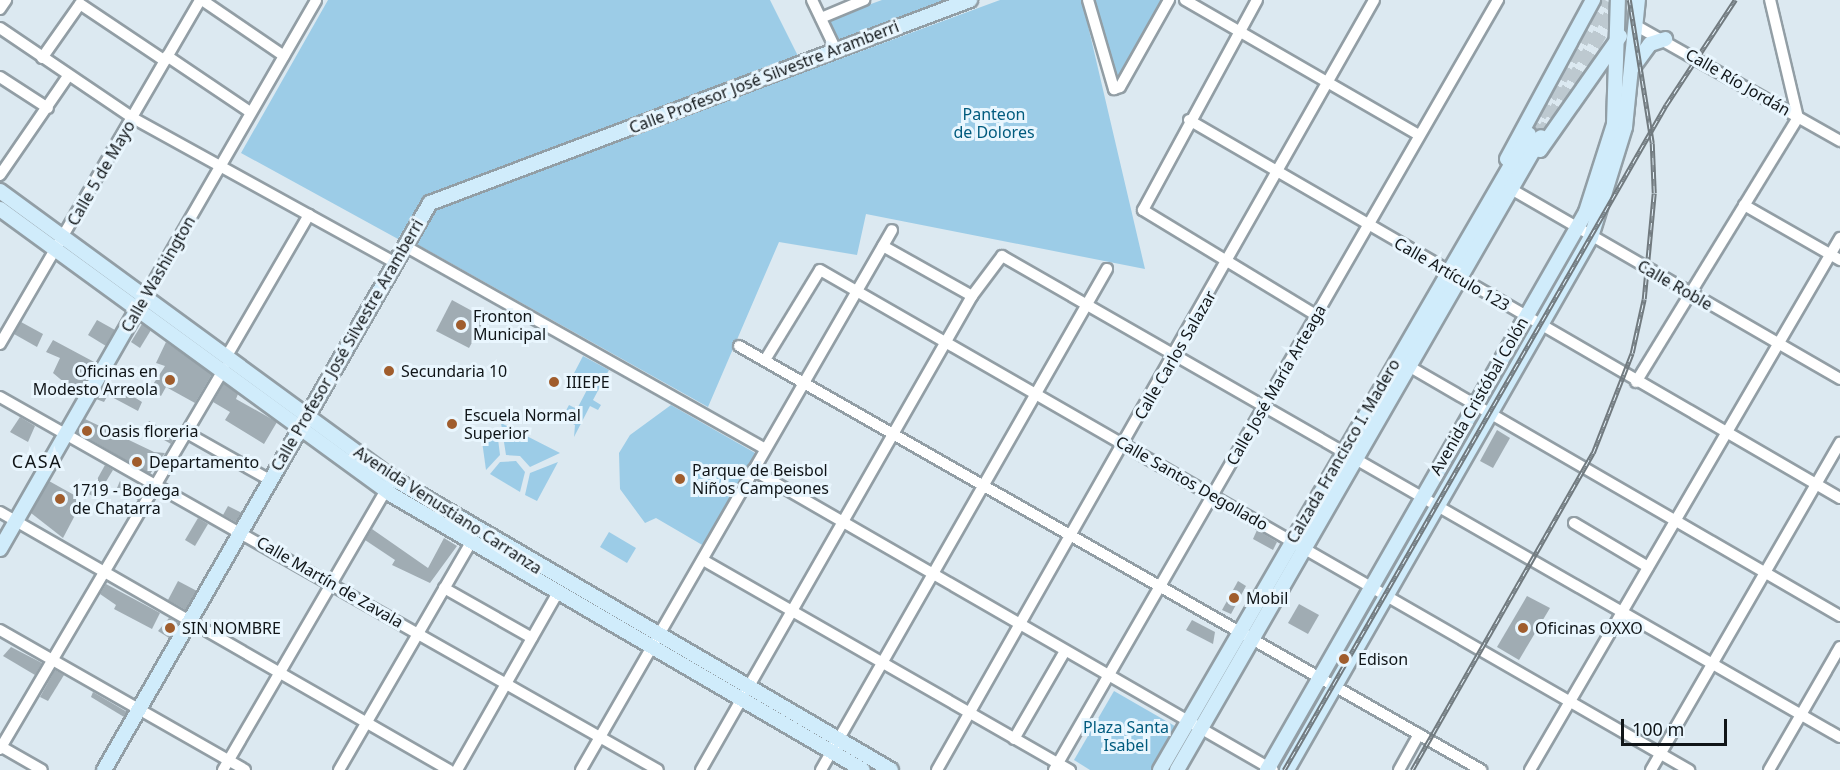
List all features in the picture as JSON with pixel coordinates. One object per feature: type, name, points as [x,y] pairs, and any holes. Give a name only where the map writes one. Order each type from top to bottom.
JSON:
[{"type":"main road","name":"Calle Profesor José Silvestre Aramberri","points":[[104,770],[405,246],[435,200],[970,0]]},
{"type":"main road","points":[[1505,175],[1511,148],[1593,0]]},
{"type":"main road","name":"Avenida Cristóbal Colón","points":[[1269,769],[1370,584],[1577,229],[1620,126],[1618,0]]},
{"type":"main road","name":"Avenida Cristóbal Colón","points":[[1287,770],[1591,237],[1634,66],[1638,0]]},
{"type":"main road","points":[[1527,161],[1543,148],[1620,36]]},
{"type":"main road","points":[[1634,66],[1650,45],[1665,39]]},
{"type":"main road","name":"Calzada Francisco I. Madero","points":[[1177,770],[1201,729],[1247,633],[1453,275],[1505,175],[1535,136],[1527,161],[1511,189],[1453,275]]},
{"type":"main road","name":"Avenida Venustiano Carranza","points":[[0,191],[64,236],[143,301],[470,544],[863,770]]},
{"type":"main road","name":"Avenida Venustiano Carranza","points":[[0,209],[57,249],[143,301]]},
{"type":"main road","name":"Calle Washington","points":[[0,549],[143,301]]},
{"type":"main road","points":[[326,386],[328,429]]},
{"type":"main road","name":"Avenida Venustiano Carranza","points":[[306,420],[328,429],[389,484],[659,635],[891,770]]},
{"type":"main road","name":"Calzada Francisco I. Madero","points":[[1160,770],[1188,721],[1247,633]]},
{"type":"street","points":[[0,9],[6,0]]},
{"type":"street","points":[[201,0],[284,56]]},
{"type":"street","name":"Calle 5 de Mayo","points":[[0,344],[201,0]]},
{"type":"street","name":"Calle Washington","points":[[143,301],[316,0]]},
{"type":"street","points":[[836,50],[818,7],[864,0]]},
{"type":"street","points":[[1088,0],[1109,84],[1120,87],[1169,0]]},
{"type":"street","points":[[1185,0],[1419,135]]},
{"type":"street","points":[[1257,0],[1189,120],[1144,206],[1144,215],[1316,315]]},
{"type":"street","name":"Calle Carlos Salazar","points":[[937,770],[1227,263],[1326,82],[1374,0]]},
{"type":"street","name":"Calle José María Arteaga","points":[[1056,766],[1498,0]]},
{"type":"street","points":[[1636,382],[1687,293],[1798,118],[1770,0]]},
{"type":"street","points":[[42,58],[80,4],[250,112]]},
{"type":"street","name":"Calle Río Jordán","points":[[1635,25],[1665,39],[1840,141]]},
{"type":"street","points":[[0,28],[133,118],[396,263]]},
{"type":"street","points":[[0,175],[68,76]]},
{"type":"street","points":[[0,77],[48,108]]},
{"type":"street","name":"Calle Artículo 123","points":[[1189,120],[1636,382],[1840,498]]},
{"type":"street","name":"Calle Roble","points":[[1511,189],[1687,293],[1840,379]]},
{"type":"street","points":[[1744,205],[1840,260]]},
{"type":"street","points":[[42,770],[0,747],[309,215]]},
{"type":"street","points":[[581,770],[892,230]]},
{"type":"street","points":[[1530,770],[1840,238]]},
{"type":"street","points":[[405,246],[765,449]]},
{"type":"street","points":[[883,246],[972,296]]},
{"type":"street","points":[[701,770],[972,296],[1002,256],[1088,303],[1840,737]]},
{"type":"street","points":[[821,770],[1107,269]]},
{"type":"street","name":"Calle Santos Degollado","points":[[765,360],[820,270],[1386,593],[1689,770]]},
{"type":"street","points":[[739,346],[1247,633],[1480,770]]},
{"type":"street","points":[[1402,363],[1840,616]]},
{"type":"street","name":"Calle Martín de Zavala","points":[[0,397],[241,531],[506,685],[658,770]]},
{"type":"street","points":[[185,432],[270,480]]},
{"type":"street","points":[[1651,770],[1840,443]]},
{"type":"street","points":[[753,470],[1269,769]]},
{"type":"street","points":[[225,765],[389,484]]},
{"type":"street","points":[[0,512],[449,770]]},
{"type":"street","points":[[1574,523],[1648,567]]},
{"type":"street","points":[[339,770],[470,544]]},
{"type":"street","points":[[703,560],[1014,739],[1056,766],[1070,770]]},
{"type":"street","points":[[444,588],[532,638]]},
{"type":"street","points":[[457,770],[557,594]]},
{"type":"street","points":[[0,630],[139,710],[225,765],[245,770]]},
{"type":"street","points":[[1769,770],[1840,647]]},
{"type":"street","points":[[1014,739],[1065,651]]},
{"type":"street","points":[[1399,770],[1419,734]]},
{"type":"green space","points":[[328,0],[770,0],[798,56],[422,199],[398,239],[241,153]]},
{"type":"green space","points":[[882,0],[959,0],[843,43],[837,40],[827,20]]},
{"type":"green space","name":"Panteon de Dolores","points":[[1000,0],[1082,0],[1145,269],[866,214],[857,255],[779,242],[708,407],[413,242],[436,208]]},
{"type":"green space","points":[[1092,0],[1169,0],[1115,86]]},
{"type":"green space","points":[[583,356],[609,370],[593,400],[601,405],[598,410],[590,406],[574,437],[575,425],[562,418],[569,405],[577,409],[589,386],[572,377]]},
{"type":"green space","name":"Parque de Beisbol Niños Campeones","points":[[671,405],[757,454],[704,546],[656,518],[645,523],[620,489],[619,453],[630,435]]},
{"type":"green space","points":[[501,423],[560,453],[530,467],[520,456],[506,455]]},
{"type":"green space","points":[[497,431],[500,455],[486,470],[482,441]]},
{"type":"green space","points":[[516,461],[525,472],[520,492],[490,474],[500,462]]},
{"type":"green space","points":[[558,462],[537,501],[525,495],[530,473]]},
{"type":"green space","points":[[609,532],[636,548],[627,563],[600,547]]},
{"type":"green space","name":"Plaza Santa Isabel","points":[[1114,691],[1180,729],[1156,770],[1090,770],[1074,760]]},
{"type":"building","name":"Fronton Municipal","points":[[452,300],[485,318],[469,348],[436,331]]},
{"type":"building","points":[[97,320],[115,330],[106,346],[88,335]]},
{"type":"building","points":[[21,322],[43,334],[37,347],[14,334]]},
{"type":"building","points":[[142,324],[151,330],[140,348],[131,342]]},
{"type":"building","points":[[53,340],[96,363],[78,394],[53,373],[60,358],[46,352]]},
{"type":"building","points":[[166,342],[212,374],[195,403],[166,387],[161,396],[150,389],[165,366],[156,363]]},
{"type":"building","points":[[107,380],[142,402],[138,411],[108,395],[104,402],[96,399]]},
{"type":"building","points":[[224,383],[238,394],[236,399],[277,422],[264,444],[225,420],[230,412],[213,402]]},
{"type":"building","points":[[20,417],[35,426],[28,442],[10,432]]},
{"type":"building","points":[[85,419],[154,452],[165,453],[150,474],[77,432]]},
{"type":"building","points":[[149,421],[175,435],[171,444],[145,429]]},
{"type":"building","points":[[1497,430],[1510,438],[1493,468],[1480,461]]},
{"type":"building","points":[[105,465],[113,470],[96,498],[89,494]]},
{"type":"building","points":[[49,481],[83,500],[63,538],[31,513]]},
{"type":"building","points":[[120,481],[142,493],[138,500],[117,488]]},
{"type":"building","points":[[228,506],[242,513],[236,522],[223,515]]},
{"type":"building","points":[[198,518],[208,524],[195,546],[185,540]]},
{"type":"building","points":[[372,529],[428,568],[444,538],[457,546],[430,583],[392,565],[395,560],[365,540]]},
{"type":"building","points":[[1257,530],[1277,542],[1273,550],[1253,539]]},
{"type":"building","points":[[178,581],[197,591],[186,610],[168,600]]},
{"type":"building","name":"Mobil","points":[[1238,581],[1246,586],[1231,614],[1222,610]]},
{"type":"building","points":[[106,584],[160,613],[152,629],[114,609],[116,605],[100,594]]},
{"type":"building","name":"Oficinas OXXO","points":[[1527,596],[1550,608],[1519,660],[1497,647]]},
{"type":"building","points":[[1299,604],[1319,615],[1308,634],[1288,623]]},
{"type":"building","name":"SIN NOMBRE","points":[[169,618],[178,623],[169,638],[158,631]]},
{"type":"building","points":[[1192,620],[1215,632],[1213,644],[1186,630]]},
{"type":"building","points":[[11,647],[42,663],[35,675],[3,656]]},
{"type":"building","points":[[55,670],[64,675],[48,701],[40,697]]},
{"type":"building","points":[[93,692],[127,712],[124,717],[91,697]]},
{"type":"tunnel","points":[[1529,134],[1605,0]]},
{"type":"tunnel","points":[[1541,137],[1619,0]]},
{"type":"railway","points":[[1412,770],[1593,453],[1632,353],[1644,299],[1654,193],[1652,143],[1629,0]]},
{"type":"railway","points":[[1284,770],[1666,105],[1735,0]]},
{"type":"place","name":"Fronton Municipal","points":[[461,325]]},
{"type":"place","name":"Secundaria 10","points":[[389,371]]},
{"type":"place","name":"Oficinas en Modesto Arreola","points":[[170,380]]},
{"type":"place","name":"IIIEPE","points":[[554,382]]},
{"type":"place","name":"Escuela Normal Superior","points":[[452,424]]},
{"type":"place","name":"Oasis floreria","points":[[87,431]]},
{"type":"place","name":"Departamento","points":[[137,462]]},
{"type":"place","name":"Parque de Beisbol Niños Campeones","points":[[680,479]]},
{"type":"place","name":"1719 - Bodega de Chatarra","points":[[60,499]]},
{"type":"place","name":"Mobil","points":[[1234,598]]},
{"type":"place","name":"SIN NOMBRE","points":[[170,628]]},
{"type":"place","name":"Oficinas OXXO","points":[[1523,628]]},
{"type":"place","name":"Edison","points":[[1344,659]]},
{"type":"district","name":"CASA","points":[[37,461]]}]
